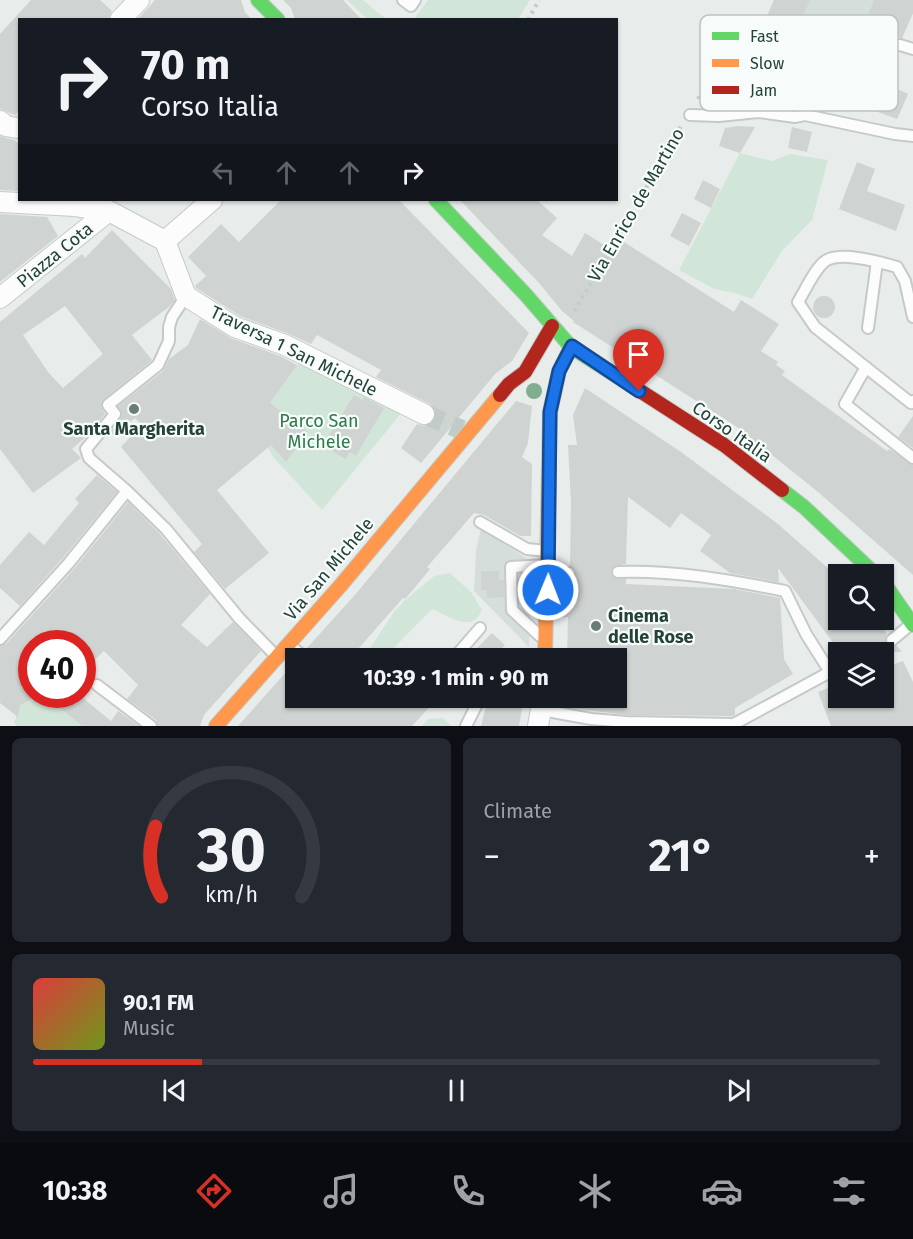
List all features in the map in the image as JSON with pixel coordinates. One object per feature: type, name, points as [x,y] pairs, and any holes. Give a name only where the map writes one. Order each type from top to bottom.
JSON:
[{"type":"street","points":[[122,18],[139,0]]},
{"type":"street","points":[[263,2],[276,18]]},
{"type":"street","points":[[186,296],[165,241],[211,201]]},
{"type":"street","name":"Corso Italia","points":[[437,201],[572,346],[724,445],[804,507],[864,564]]},
{"type":"street","name":"Piazza Cota","points":[[0,202],[87,204],[109,211],[165,241]]},
{"type":"street","name":"Piazza Cota","points":[[0,298],[109,211]]},
{"type":"street","name":"Traversa 1 San Michele","points":[[186,296],[235,327],[285,345],[424,414]]},
{"type":"street","name":"Via San Michele","points":[[216,726],[341,585],[509,384],[525,372],[556,331]]},
{"type":"street","points":[[546,648],[549,440],[554,392],[559,371],[572,346]]},
{"type":"street","points":[[525,372],[536,374],[547,380],[554,392]]},
{"type":"street","points":[[894,595],[913,624]]},
{"type":"lane","points":[[403,0],[411,6],[415,0]]},
{"type":"lane","points":[[900,45],[913,49]]},
{"type":"lane","name":"Via Enrico de Martino","points":[[690,115],[719,116],[758,112],[795,117],[805,115],[895,135],[913,136]]},
{"type":"lane","points":[[913,317],[905,281],[897,267],[835,256],[823,262],[798,302],[815,327],[911,403],[913,401]]},
{"type":"lane","points":[[868,328],[877,262]]},
{"type":"lane","points":[[186,296],[172,317],[169,341],[158,365],[108,405],[115,414],[86,450],[89,458],[166,529],[239,618],[277,658]]},
{"type":"lane","points":[[866,367],[845,404],[913,458]]},
{"type":"lane","points":[[0,639],[40,597],[127,491]]},
{"type":"lane","points":[[480,522],[569,573]]},
{"type":"lane","points":[[546,643],[512,610],[511,567],[548,563]]},
{"type":"lane","points":[[618,572],[641,571],[742,582],[785,591],[806,634],[828,664]]},
{"type":"lane","points":[[892,640],[913,624]]},
{"type":"lane","points":[[463,648],[480,628]]},
{"type":"lane","points":[[289,644],[294,648]]},
{"type":"lane","points":[[541,711],[626,722],[734,724],[828,675]]},
{"type":"lane","points":[[97,685],[152,726]]},
{"type":"lane","points":[[466,726],[475,708]]},
{"type":"path","points":[[529,18],[539,0]]},
{"type":"path","name":"Via Enrico de Martino","points":[[556,331],[611,250],[677,131],[690,115]]},
{"type":"shaded area","points":[[774,0],[913,0],[913,13],[898,48],[898,15],[768,15]]},
{"type":"shaded area","points":[[898,89],[908,94],[897,119],[876,111],[898,111]]},
{"type":"shaded area","points":[[481,529],[532,562],[529,647],[474,591],[476,550]]},
{"type":"green space","points":[[347,0],[363,0],[385,18],[366,18]]},
{"type":"green space","points":[[428,0],[530,0],[519,18],[415,18]]},
{"type":"green space","points":[[740,153],[772,161],[790,154],[828,160],[812,220],[782,251],[752,299],[714,289],[679,270]]},
{"type":"green space","name":"Parco San Michele","points":[[298,363],[402,412],[322,510],[274,458],[253,424]]},
{"type":"green space","points":[[450,573],[471,592],[482,610],[478,617],[472,621],[460,621],[432,609],[394,648],[370,648],[394,612],[434,576]]},
{"type":"green space","points":[[19,708],[60,708],[82,726],[17,726],[14,723]]},
{"type":"green space","points":[[443,718],[451,726],[422,726],[428,719]]},
{"type":"building","points":[[31,0],[100,0],[112,11],[109,18],[18,18],[18,112],[15,115],[0,109],[0,34]]},
{"type":"building","points":[[155,0],[241,0],[245,12],[250,18],[139,18]]},
{"type":"building","points":[[283,0],[343,0],[360,18],[294,18],[291,8]]},
{"type":"building","points":[[774,0],[810,0],[804,15],[768,15]]},
{"type":"building","points":[[874,0],[913,0],[913,13],[902,38],[898,38],[898,15],[868,15]]},
{"type":"building","points":[[898,90],[908,94],[897,119],[876,111],[898,111]]},
{"type":"building","points":[[755,127],[740,153],[719,146],[725,128]]},
{"type":"building","points":[[792,127],[812,132],[807,152],[788,148]]},
{"type":"building","points":[[0,136],[18,143],[18,191],[0,190]]},
{"type":"building","points":[[857,162],[875,169],[867,191],[905,205],[896,231],[839,209]]},
{"type":"building","points":[[703,180],[720,189],[711,208],[694,199]]},
{"type":"building","points":[[280,201],[400,201],[529,333],[512,361],[496,373],[421,463],[401,448],[417,424],[425,426],[434,420],[436,413],[430,404],[376,377],[381,370],[317,335],[311,344],[240,316],[196,288],[195,286],[206,276],[188,257],[221,224],[239,242]]},
{"type":"building","points":[[461,201],[538,201],[557,218],[542,235],[572,256],[585,233],[617,253],[624,242],[734,312],[741,300],[779,324],[761,351],[778,362],[776,365],[785,371],[782,375],[887,451],[889,449],[913,465],[913,575],[818,492],[737,427],[573,322]]},
{"type":"building","points":[[682,213],[701,223],[689,246],[670,236]]},
{"type":"building","points":[[0,214],[47,217],[58,236],[0,282]]},
{"type":"building","points":[[112,230],[171,289],[175,300],[132,335],[152,360],[101,402],[105,414],[88,435],[72,449],[81,458],[33,493],[0,449],[0,322],[82,254],[85,258]],"holes":[[[65,306],[103,354],[63,388],[48,372],[23,335]]]},
{"type":"building","points":[[824,296],[834,303],[835,307],[828,317],[824,318],[814,311],[813,307],[820,297]]},
{"type":"building","points":[[200,319],[231,338],[280,356],[297,365],[270,403],[308,432],[286,462],[271,445],[217,490],[269,553],[225,589],[194,552],[202,544],[121,447],[141,425],[135,418],[112,435],[109,433],[122,416],[118,406],[163,371],[169,359],[188,345]]},
{"type":"building","points":[[585,388],[681,452],[778,524],[828,568],[828,630],[884,630],[887,634],[886,642],[833,642],[778,568],[779,582],[730,573],[700,551],[711,535],[681,513],[670,528],[628,497],[626,564],[614,566],[611,571],[612,576],[617,579],[626,579],[626,584],[734,589],[780,598],[784,659],[793,674],[735,708],[735,715],[732,716],[626,715],[571,708],[627,708],[627,648],[567,648],[568,617],[562,617],[563,595],[569,595],[569,580],[573,579],[576,574],[575,569],[570,566],[571,502],[568,445],[577,445],[573,415]]},
{"type":"building","points":[[354,395],[362,400],[364,397],[384,408],[356,456],[350,452],[345,459],[323,445]]},
{"type":"building","points":[[516,401],[532,406],[528,443],[522,457],[532,464],[531,536],[520,536],[484,515],[474,513],[427,567],[430,569],[412,591],[405,599],[403,598],[359,648],[307,648],[354,596]]},
{"type":"building","points":[[913,416],[913,448],[898,437]]},
{"type":"building","points":[[97,475],[117,492],[20,606],[0,588],[0,565],[29,532],[44,545],[79,503],[75,499]]},
{"type":"building","points":[[128,502],[160,534],[210,594],[181,625],[207,647],[233,622],[261,651],[204,715],[200,726],[158,726],[156,720],[127,699],[138,685],[104,651],[96,659],[96,630],[19,630],[74,569]]},
{"type":"building","points":[[481,571],[499,571],[499,580],[504,580],[504,597],[487,598],[487,590],[481,590]]},
{"type":"building","points":[[18,631],[18,717],[0,703],[0,646],[6,644]]},
{"type":"building","points":[[492,633],[505,645],[502,648],[477,648]]},
{"type":"building","points":[[894,646],[897,646],[902,652],[894,652]]},
{"type":"building","points":[[903,661],[913,682],[913,726],[831,726],[818,692],[828,688],[828,708],[894,708],[894,664]]},
{"type":"building","points":[[285,673],[285,708],[429,708],[412,726],[238,726]]},
{"type":"building","points":[[60,708],[95,708],[111,721],[118,711],[139,726],[82,726]]},
{"type":"building","points":[[486,708],[522,708],[519,726],[481,726]]},
{"type":"tunnel","points":[[424,414],[462,430]]},
{"type":"traffic: fast","points":[[258,0],[276,18]]},
{"type":"traffic: fast","points":[[437,201],[526,295],[571,347],[634,387]]},
{"type":"traffic: fast","points":[[782,490],[804,507],[864,564]]},
{"type":"traffic: fast","points":[[894,597],[913,625]]},
{"type":"traffic: slow","points":[[545,648],[550,412],[559,371],[571,347]]},
{"type":"traffic: slow","points":[[216,726],[341,585],[500,395]]},
{"type":"traffic: jam","points":[[500,395],[509,384],[525,372],[552,326]]},
{"type":"traffic: jam","points":[[634,387],[724,445],[782,490]]},
{"type":"place","name":"Santa Margherita","points":[[134,409]]},
{"type":"place","name":"Cinema delle Rose","points":[[596,626]]},
{"type":"route","points":[[548,590],[550,412],[559,371],[572,346],[639,391]]}]
